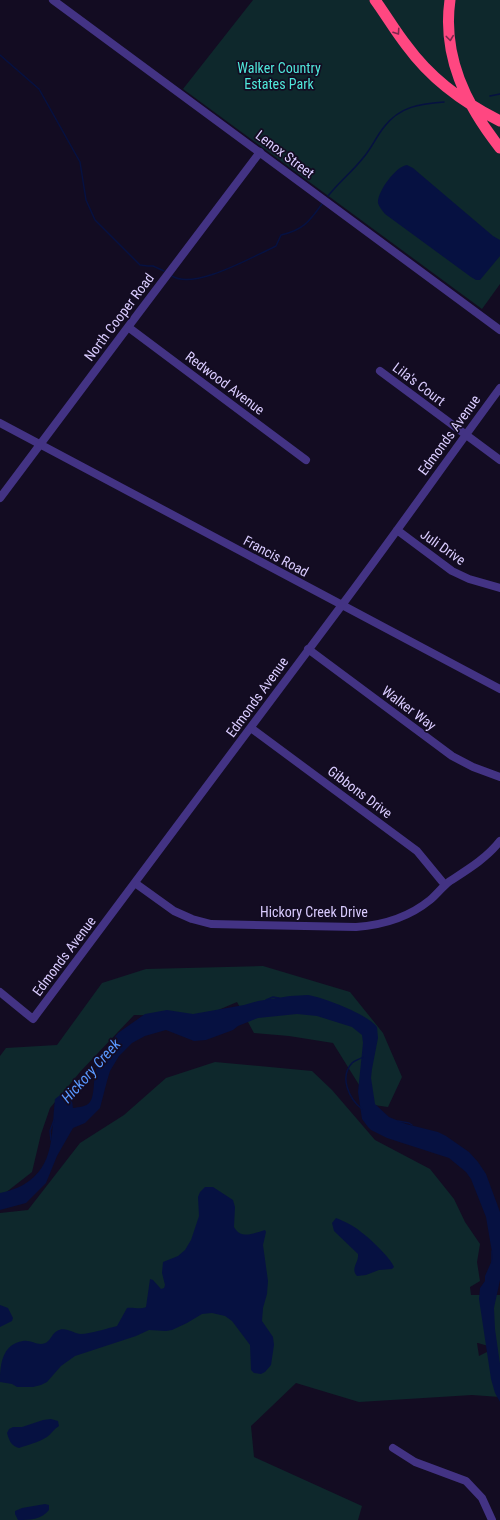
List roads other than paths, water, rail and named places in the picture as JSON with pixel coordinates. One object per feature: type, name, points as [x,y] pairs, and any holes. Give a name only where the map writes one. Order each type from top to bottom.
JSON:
[{"type":"highway","points":[[375,0],[407,47],[430,73],[459,98],[500,121]]},
{"type":"highway","points":[[450,0],[448,18],[450,42],[457,75],[477,117],[500,148]]},
{"type":"street","name":"Lenox Street","points":[[53,0],[500,330]]},
{"type":"street","name":"North Cooper Road","points":[[0,498],[260,152]]},
{"type":"street","name":"Redwood Avenue","points":[[128,327],[306,460]]},
{"type":"street","name":"Lila's Court","points":[[380,371],[500,460]]},
{"type":"street","name":"Edmonds Avenue","points":[[0,992],[33,1018],[135,883],[163,843],[251,728],[500,388]]},
{"type":"street","name":"Francis Road","points":[[0,423],[500,689]]},
{"type":"street","name":"Juli Drive","points":[[397,530],[452,571],[469,579],[500,588]]},
{"type":"street","name":"Walker Way","points":[[308,649],[452,756],[474,767],[500,777]]},
{"type":"street","name":"Gibbons Drive","points":[[251,728],[417,851],[445,884]]},
{"type":"street","name":"Hickory Creek Drive","points":[[135,883],[174,911],[192,919],[211,924],[356,927],[376,926],[412,913],[430,900],[445,884],[496,847],[500,841]]},
{"type":"street","points":[[393,1448],[415,1462],[466,1481],[482,1498],[492,1520]]},
{"type":"waterway","points":[[0,55],[39,89],[80,162],[86,200],[95,220],[140,265],[153,266],[164,271]]},
{"type":"waterway","points":[[490,96],[500,94]]},
{"type":"waterway","points":[[328,196],[369,151],[378,135],[390,120],[411,107],[444,102]]},
{"type":"waterway","points":[[172,276],[182,279],[194,279],[208,276],[250,259],[276,246],[281,235],[300,228],[313,216],[322,204]]},
{"type":"waterway","name":"Hickory Creek","points":[[266,1000],[273,997],[279,998]]},
{"type":"waterway","name":"Hickory Creek","points":[[362,1109],[353,1100],[347,1088],[346,1075],[352,1063],[363,1057]]},
{"type":"waterway","name":"Hickory Creek","points":[[71,1089],[100,1059]]},
{"type":"waterway","name":"Hickory Creek","points":[[51,1140],[50,1131],[54,1120]]},
{"type":"waterway","name":"Hickory Creek","points":[[398,1121],[412,1125]]},
{"type":"waterway","name":"Hickory Creek","points":[[492,1251],[492,1263]]},
{"type":"park label","name":"Walker Country Estates Park","points":[[279,76]]}]
